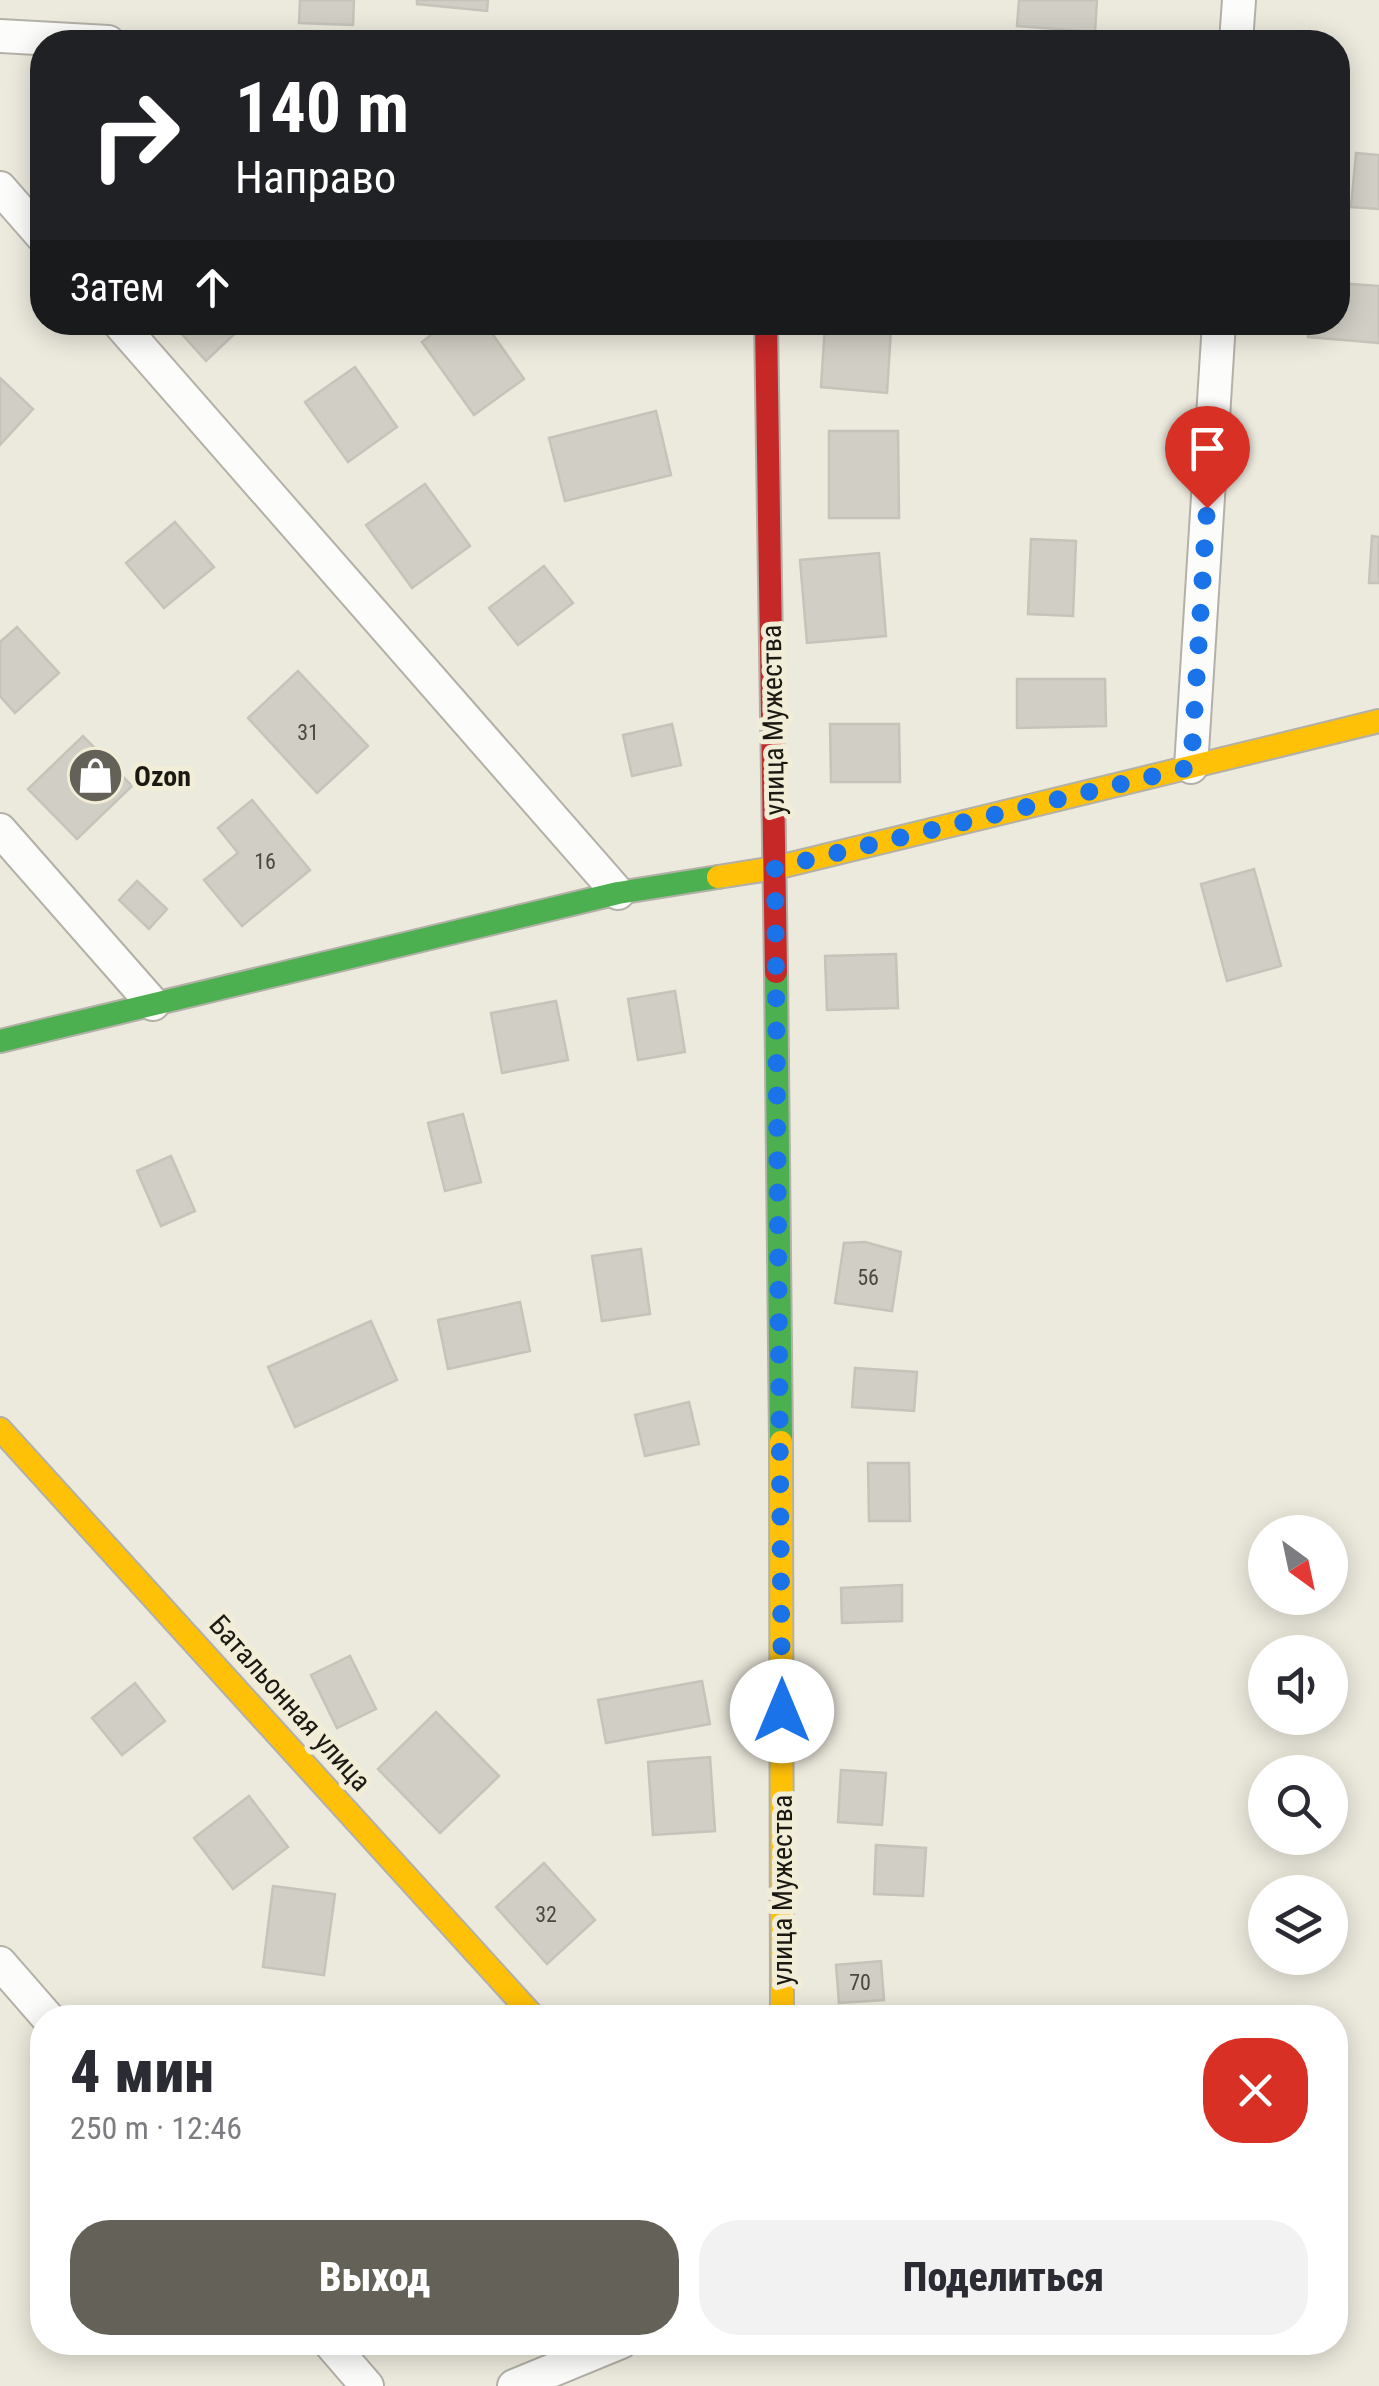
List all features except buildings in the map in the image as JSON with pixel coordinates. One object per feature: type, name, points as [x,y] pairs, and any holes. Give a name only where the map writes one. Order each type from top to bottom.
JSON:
[{"type":"street","points":[[1237,30],[1238,0]]},
{"type":"street","points":[[0,36],[30,38]]},
{"type":"street","points":[[0,188],[30,222]]},
{"type":"street","points":[[129,335],[618,893]]},
{"type":"street","name":"улица Мужества","points":[[766,335],[775,868],[782,2005]]},
{"type":"street","points":[[1191,767],[1217,335]]},
{"type":"street","points":[[0,1041],[618,893],[775,868],[1379,721]]},
{"type":"street","points":[[0,830],[153,1004]]},
{"type":"street","name":"Батальонная улица","points":[[0,1429],[523,2005]]},
{"type":"street","points":[[0,1963],[37,2005]]},
{"type":"street","points":[[340,2355],[367,2386]]},
{"type":"street","points":[[514,2386],[589,2355]]},
{"type":"traffic: fast","points":[[0,1041],[618,893],[718,877]]},
{"type":"traffic: fast","points":[[776,972],[781,1442]]},
{"type":"traffic: slow","points":[[718,877],[775,868],[1379,721]]},
{"type":"traffic: slow","points":[[0,1429],[523,2005]]},
{"type":"traffic: slow","points":[[781,1442],[782,2005]]},
{"type":"traffic: jam","points":[[766,335],[776,972]]},
{"type":"place","name":"Ozon","points":[[95,776]]},
{"type":"route","points":[[782,1711],[775,868],[1191,767],[1207,508]]}]
